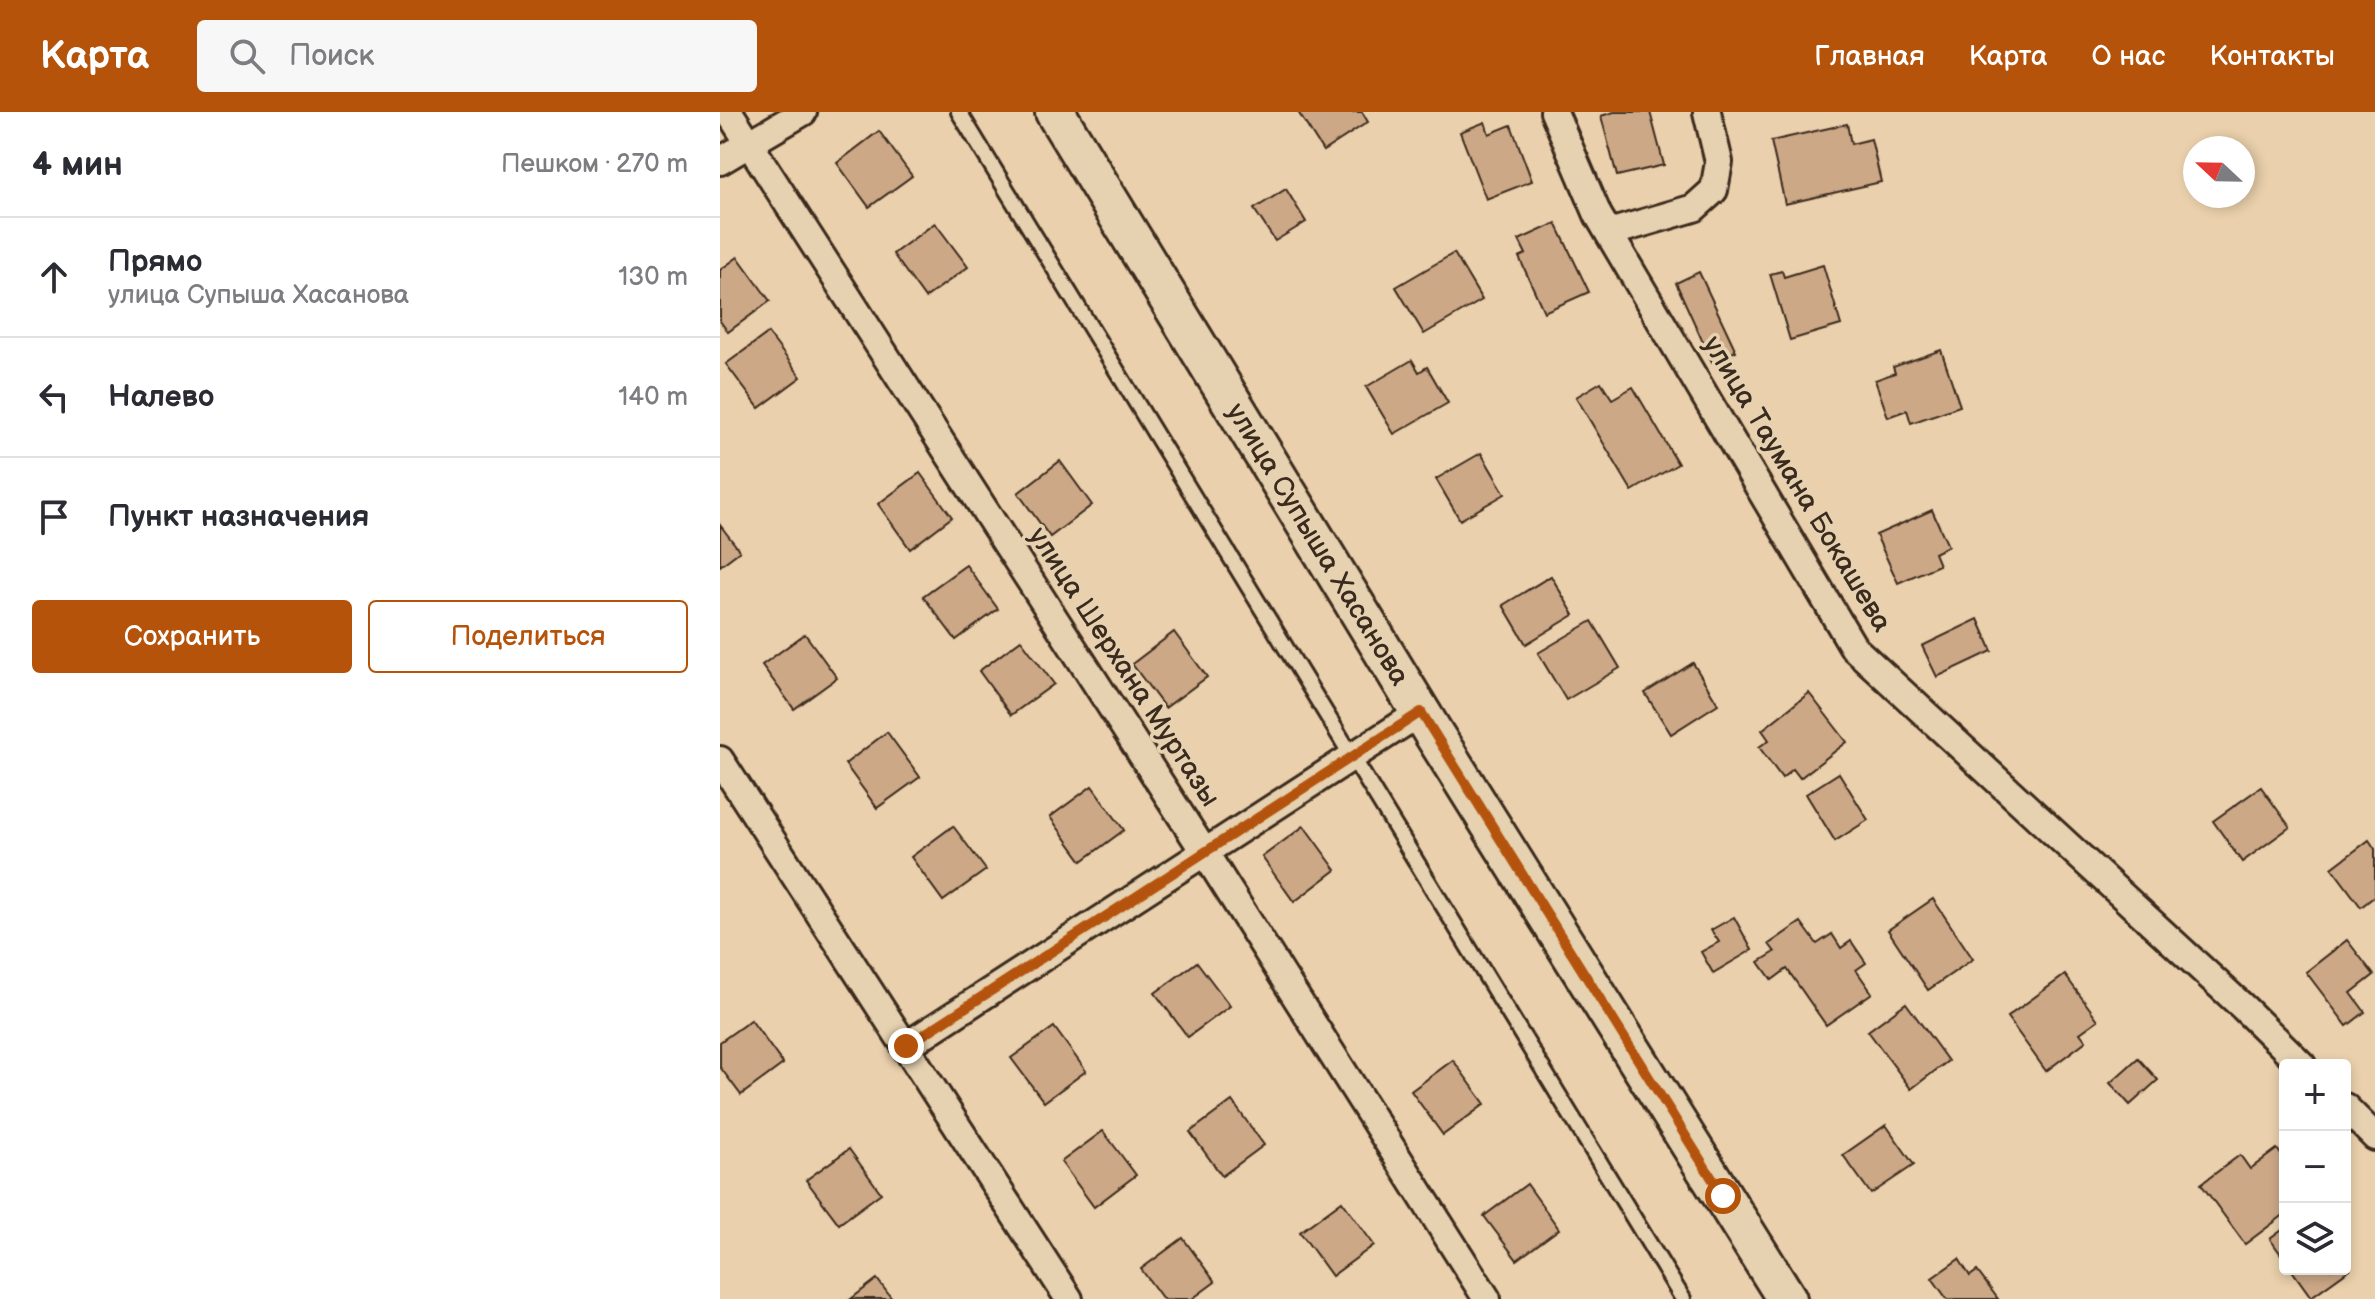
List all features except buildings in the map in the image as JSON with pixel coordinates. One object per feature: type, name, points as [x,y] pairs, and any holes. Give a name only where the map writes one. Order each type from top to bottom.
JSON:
[{"type":"street","name":"улица Шерхана Муртазы","points":[[729,112],[1487,1299]]},
{"type":"street","points":[[720,161],[803,112]]},
{"type":"street","name":"улица Супыша Хасанова","points":[[1055,112],[1421,712],[1787,1299]]},
{"type":"street","name":"улица Таумана Бокашева","points":[[1554,112],[1598,215],[1854,648],[2296,1059]]},
{"type":"street","points":[[1609,233],[1694,208],[1714,190],[1719,162],[1707,112]]},
{"type":"street","points":[[906,1046],[1421,712]]},
{"type":"street","points":[[720,760],[1069,1299]]},
{"type":"street","points":[[2351,1113],[2375,1137]]},
{"type":"lane","points":[[959,112],[1683,1299]]},
{"type":"route","points":[[906,1046],[1421,712],[1723,1196]]}]
